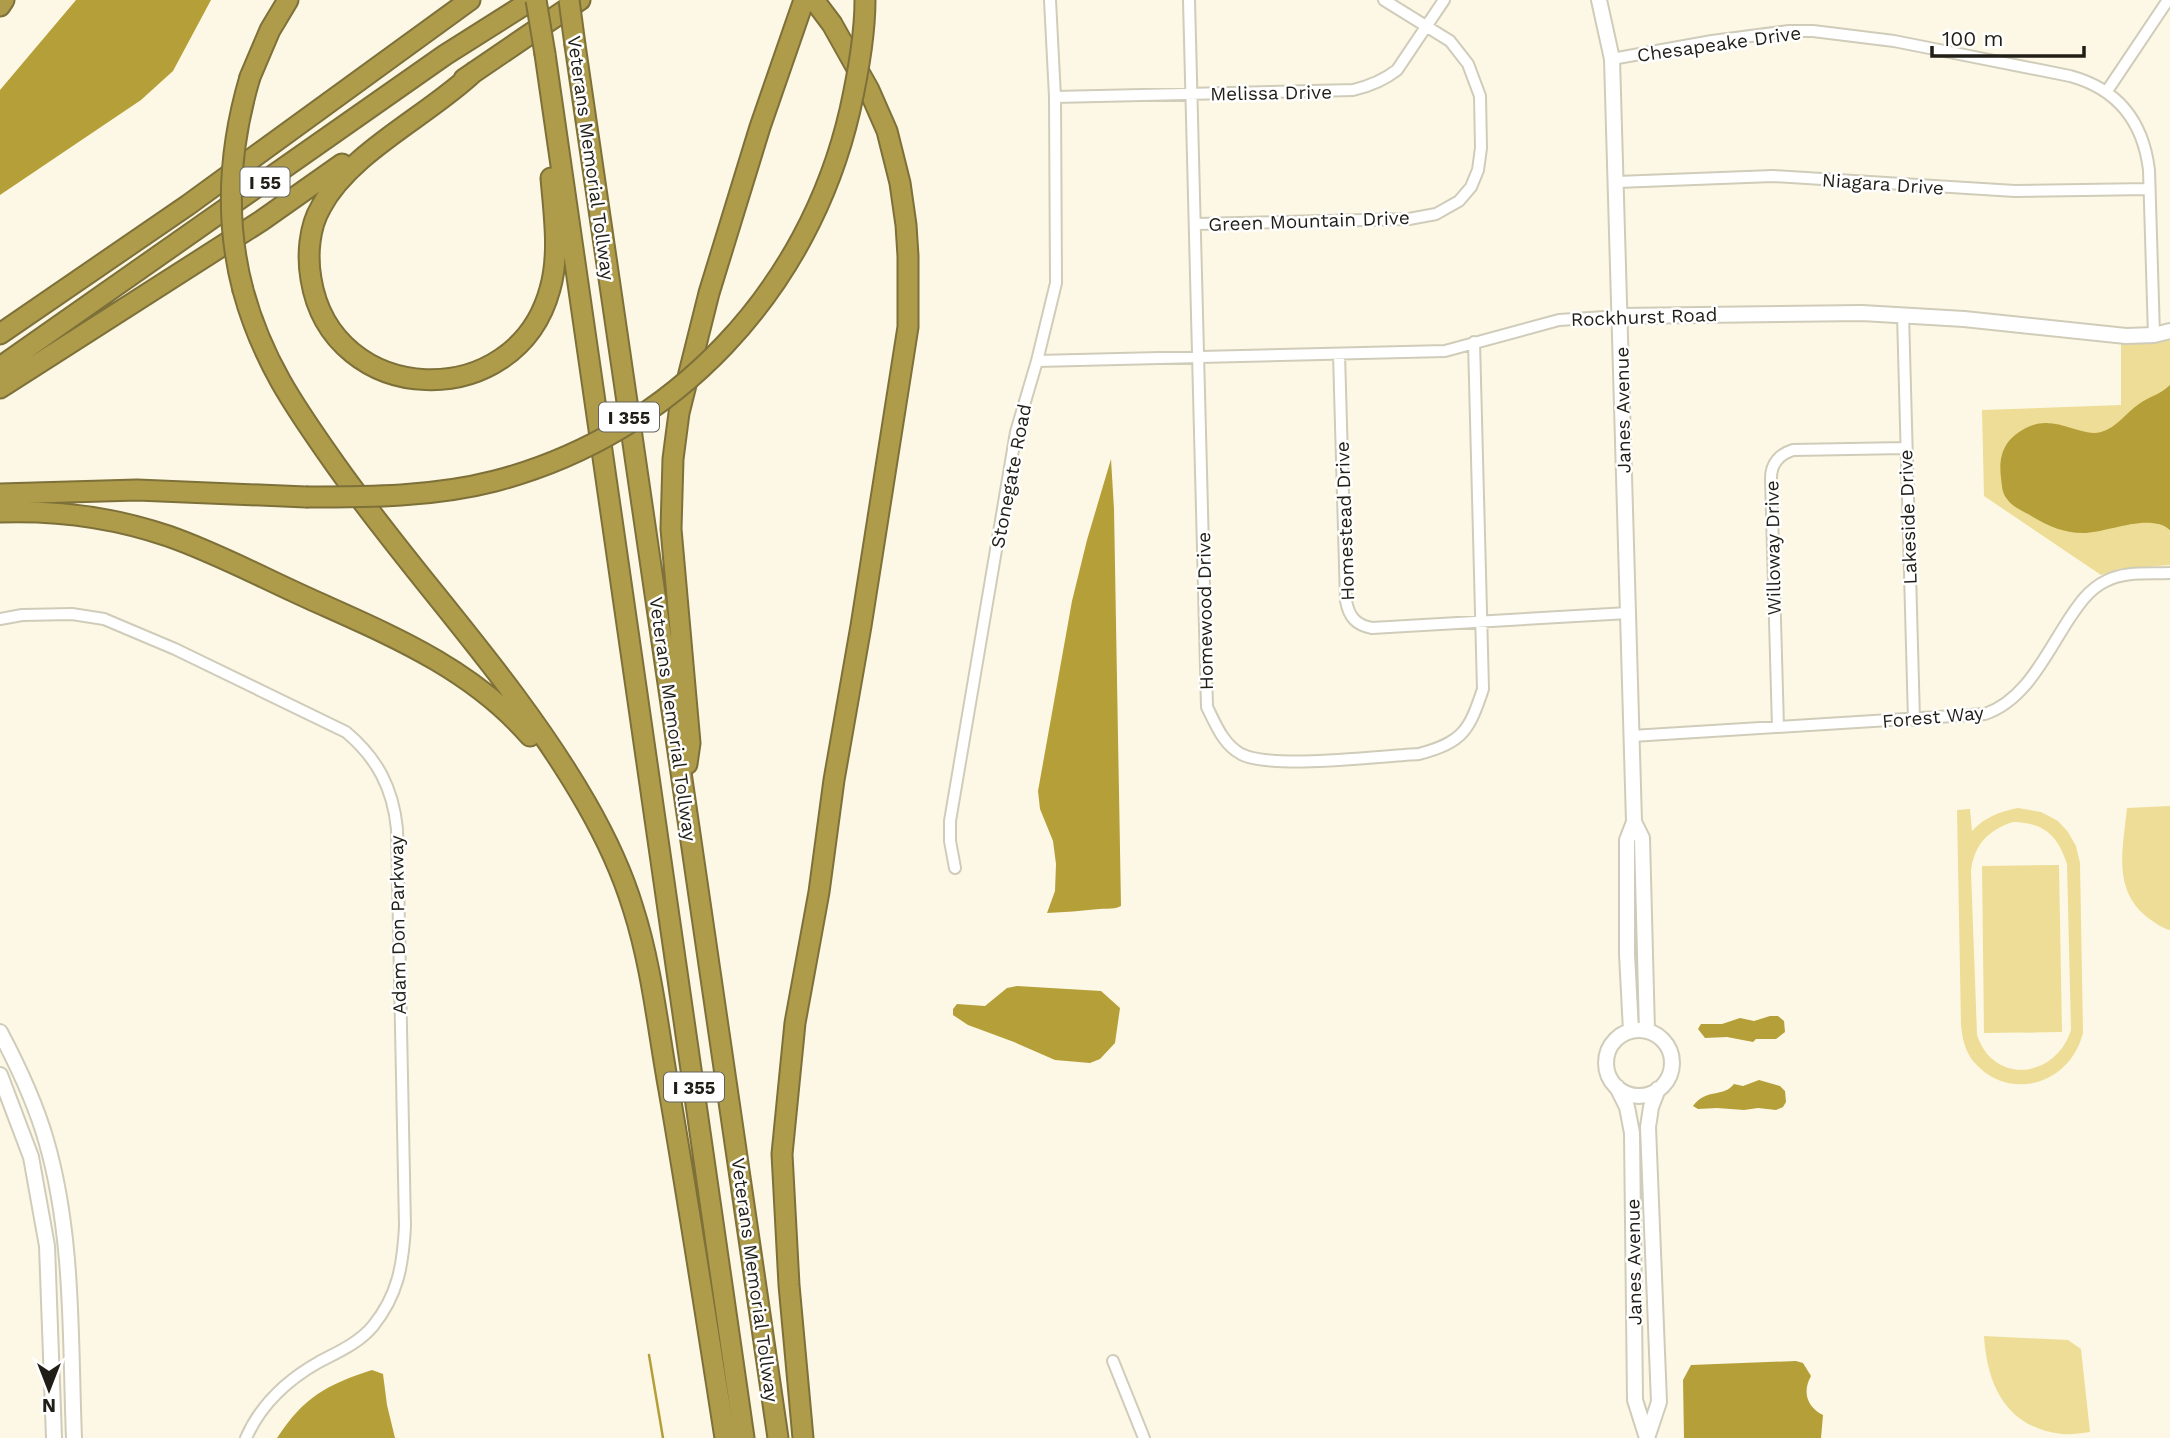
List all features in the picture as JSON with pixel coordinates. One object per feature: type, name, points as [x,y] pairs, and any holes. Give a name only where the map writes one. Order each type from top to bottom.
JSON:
[{"type":"highway","points":[[0,6],[4,0]]},
{"type":"highway","points":[[288,0],[270,30],[250,77],[236,134],[230,188],[232,232],[251,322],[264,353],[300,415],[364,506],[488,661],[551,747],[587,804],[621,874],[634,910],[647,962],[684,1174],[725,1438]]},
{"type":"highway","name":"I 55","points":[[0,334],[188,205],[470,0]]},
{"type":"highway","name":"I 55","points":[[0,367],[445,55],[534,0]]},
{"type":"highway","name":"Veterans Memorial Tollway","points":[[534,0],[546,62],[744,1438]]},
{"type":"highway","name":"Veterans Memorial Tollway","points":[[569,0],[778,1438]]},
{"type":"highway","points":[[0,388],[261,221],[580,0]]},
{"type":"highway","points":[[760,127],[791,0]]},
{"type":"highway","points":[[683,789],[690,743],[671,529],[673,458],[679,413],[709,293],[760,127],[804,0]]},
{"type":"highway","points":[[803,1438],[789,1285],[783,1141],[795,1023],[819,892],[834,780],[908,327],[905,225],[900,183],[887,131],[869,90],[832,24],[814,0]]},
{"type":"highway","points":[[0,494],[137,489],[306,497],[424,494],[476,486],[519,474],[559,459],[618,429],[658,403],[698,371],[746,324],[783,274],[813,219],[845,133],[858,72],[864,0]]},
{"type":"highway","points":[[474,72],[457,89],[349,169],[332,187],[319,210],[312,232],[309,267],[312,284],[323,316],[332,330],[364,361],[412,380],[449,380],[491,366],[521,343],[545,304],[551,288],[554,240],[544,106],[546,62]]},
{"type":"highway","points":[[0,512],[36,512],[118,522],[170,537],[402,640],[463,677],[512,716],[587,804]]},
{"type":"street","name":"Stonegate Road","points":[[955,868],[950,841],[950,821],[1016,432],[1056,283],[1055,97],[1050,0]]},
{"type":"street","name":"Homewood Drive","points":[[1189,0],[1207,707],[1223,739],[1241,754],[1271,762],[1419,754],[1440,748],[1459,738],[1473,721],[1483,689],[1474,342]]},
{"type":"street","name":"Green Mountain Drive","points":[[1196,224],[1409,219],[1436,214],[1459,201],[1471,187],[1478,170],[1481,148],[1480,96],[1468,64],[1450,41],[1384,0]]},
{"type":"street","name":"Melissa Drive","points":[[1055,97],[1363,88],[1387,78],[1396,70],[1444,0]]},
{"type":"street","name":"Janes Avenue","points":[[1599,0],[1612,59],[1634,822],[1627,840],[1627,954],[1631,1031],[1620,1035],[1612,1044],[1607,1054],[1606,1066],[1627,1107],[1632,1133],[1634,1400],[1647,1438]]},
{"type":"street","points":[[2107,91],[2168,0]]},
{"type":"street","name":"Chesapeake Drive","points":[[1612,59],[1725,39],[1789,31],[1813,31],[1894,41],[2086,80],[2107,91],[2129,114],[2144,143],[2149,170],[2154,335]]},
{"type":"street","name":"Niagara Drive","points":[[1617,182],[1773,177],[2015,191],[2149,189]]},
{"type":"street","name":"Rockhurst Road","points":[[1037,361],[1445,351],[1559,320],[1620,316],[1903,314],[2118,335],[2154,335],[2170,331]]},
{"type":"street","name":"Lakeside Drive","points":[[1903,314],[1913,720]]},
{"type":"street","name":"Homestead Drive","points":[[1339,354],[1346,601],[1348,611],[1359,624],[1372,628],[1628,613]]},
{"type":"street","name":"Willoway Drive","points":[[1778,727],[1771,478],[1773,466],[1781,455],[1793,450],[1906,448]]},
{"type":"street","name":"Forest Way","points":[[1632,736],[1975,716],[2003,708],[2021,692],[2082,599],[2092,589],[2117,577],[2170,573]]},
{"type":"street","name":"Adam Don Parkway","points":[[0,619],[22,615],[91,616],[163,644],[345,732],[375,761],[390,790],[397,829],[404,1263],[392,1298],[372,1328],[347,1348],[288,1381],[267,1403],[246,1438]]},
{"type":"street","name":"Janes Avenue","points":[[1634,822],[1642,838],[1647,1031],[1657,1035],[1670,1053],[1670,1073],[1658,1089],[1648,1126],[1659,1402],[1647,1438]]},
{"type":"street","points":[[1631,1031],[1647,1031]]},
{"type":"street","points":[[0,1032],[46,1137],[59,1197],[66,1252],[74,1438]]},
{"type":"street","points":[[0,1075],[31,1157],[47,1246],[54,1438]]},
{"type":"street","points":[[1617,1087],[1626,1093],[1637,1095],[1658,1089]]},
{"type":"street","points":[[1113,1361],[1144,1438]]},
{"type":"shaded area","points":[[76,0],[211,0],[173,71],[141,100],[0,195],[0,90]]},
{"type":"shaded area","points":[[2170,340],[2170,565],[2119,569],[2101,575],[1984,496],[1982,410],[2121,405],[2121,344]]},
{"type":"shaded area","points":[[2170,385],[2170,530],[2162,525],[2140,523],[2093,532],[2069,532],[2015,507],[2005,497],[2001,478],[2002,454],[2020,431],[2048,423],[2085,432],[2101,432]]},
{"type":"shaded area","points":[[1111,459],[1121,906],[1047,913],[1055,891],[1056,864],[1053,841],[1040,809],[1038,791],[1072,601]]},
{"type":"shaded area","points":[[2170,806],[2170,930],[2138,909],[2125,883],[2122,854],[2127,808]]},
{"type":"shaded area","points":[[2018,808],[2041,812],[2058,821],[2076,846],[2080,863],[2083,1033],[2076,1051],[2052,1076],[2020,1084],[2003,1082],[1987,1074],[1973,1061],[1964,1044],[1961,1025],[1957,810],[1970,809],[1972,831],[1999,813]],"holes":[[[2013,822],[2048,832],[2059,845],[2067,864],[2071,1030],[2063,1046],[2052,1058],[2025,1070],[2010,1068],[1997,1062],[1985,1051],[1977,1035],[1971,871],[1979,846],[1990,834]]]},
{"type":"shaded area","points":[[2059,865],[2062,1032],[1984,1033],[1982,866]]},
{"type":"shaded area","points":[[1017,986],[1101,991],[1120,1008],[1115,1043],[1100,1059],[1090,1063],[1055,1060],[968,1025],[953,1015],[957,1004],[985,1006],[1007,988]]},
{"type":"shaded area","points":[[1778,1016],[1784,1021],[1785,1032],[1776,1039],[1756,1039],[1753,1042],[1727,1037],[1705,1038],[1698,1029],[1701,1024],[1722,1024],[1740,1018],[1754,1021]]},
{"type":"shaded area","points":[[1759,1080],[1780,1086],[1785,1091],[1786,1102],[1783,1107],[1776,1110],[1744,1110],[1698,1109],[1693,1106],[1703,1097],[1725,1091],[1734,1084],[1743,1086]]},
{"type":"shaded area","points":[[1984,1336],[2068,1340],[2081,1349],[2090,1432],[2065,1434],[2043,1430],[2014,1414],[1995,1387]]},
{"type":"shaded area","points":[[1796,1361],[1803,1363],[1811,1376],[1807,1393],[1813,1408],[1823,1415],[1821,1438],[1684,1438],[1683,1380],[1691,1365]]},
{"type":"shaded area","points":[[372,1370],[383,1374],[395,1438],[277,1438],[297,1412],[317,1394]]},
{"type":"waterway","points":[[649,1355],[663,1438]]}]
